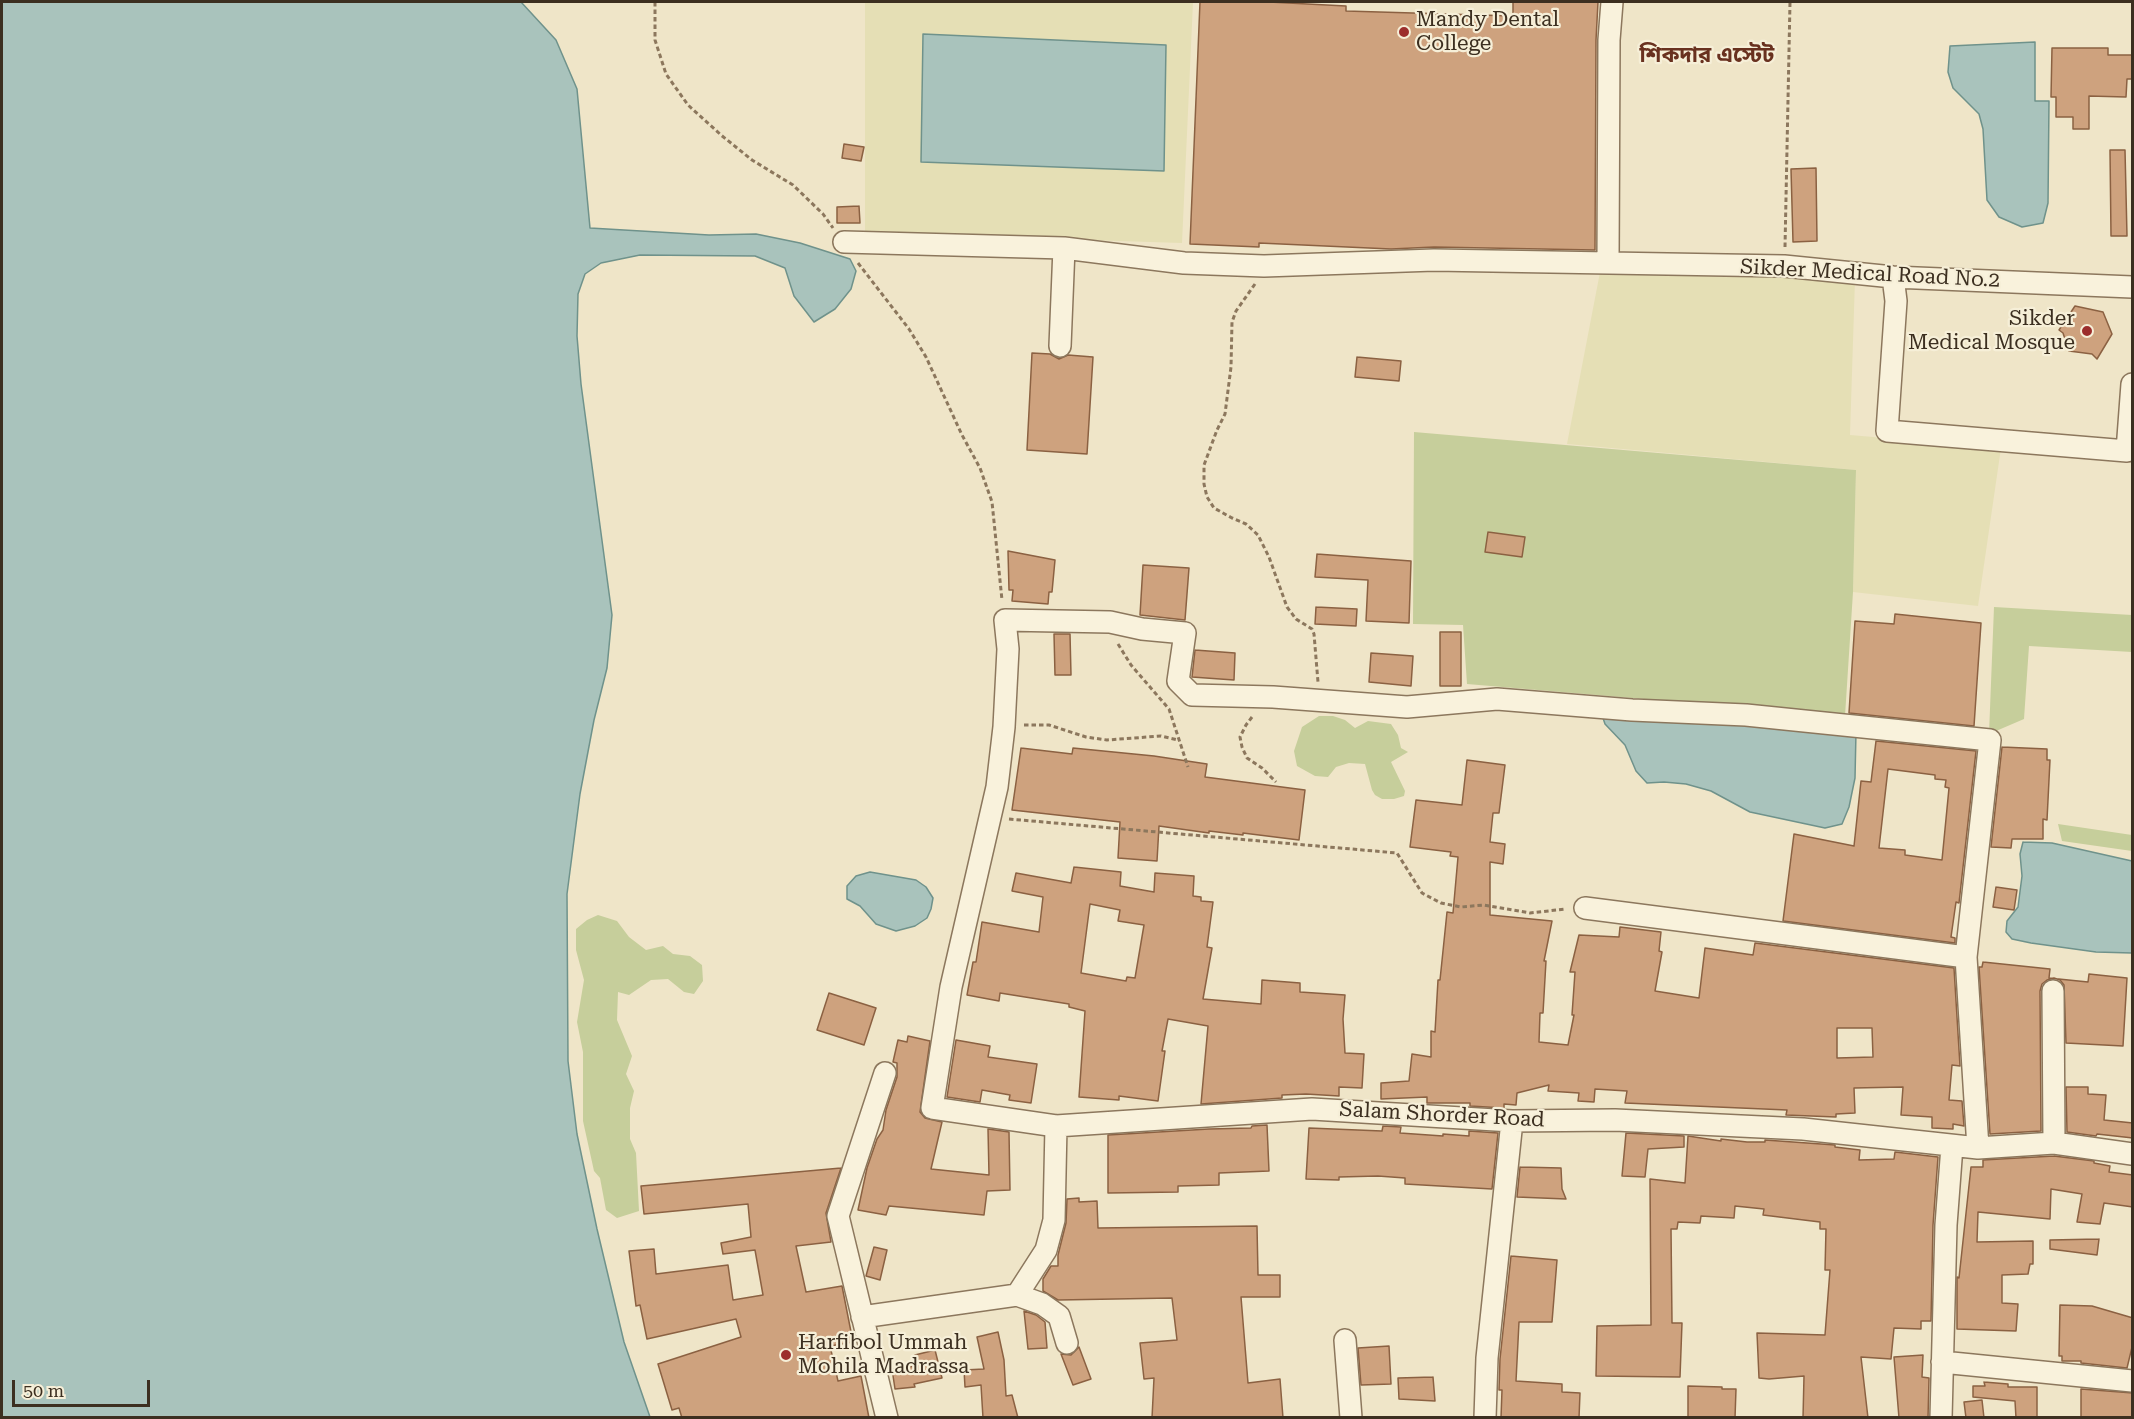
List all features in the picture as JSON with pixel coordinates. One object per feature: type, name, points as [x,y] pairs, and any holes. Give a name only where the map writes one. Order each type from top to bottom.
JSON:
[{"type":"street","points":[[1608,262],[1609,40],[1612,2]]},
{"type":"street","name":"Sikder Medical Road No.2","points":[[844,242],[1064,248],[1184,264],[1264,266],[1434,260],[1785,266],[1893,277],[2133,287]]},
{"type":"street","points":[[1060,346],[1064,248]]},
{"type":"street","points":[[1893,277],[1896,301],[1887,431],[2130,451],[2133,384]]},
{"type":"street","points":[[992,816],[1004,727],[1008,649],[1005,620],[1110,622],[1142,629],[1185,633],[1178,681],[1192,695],[1230,695],[1407,707],[1497,699],[1746,716],[1990,740],[1966,957],[1978,1148]]},
{"type":"street","name":"Salam Shorder Road","points":[[992,816],[951,987],[932,1108],[1056,1126],[1312,1109],[1512,1121],[1615,1120],[1803,1129],[1978,1148],[2054,1143],[2133,1154]]},
{"type":"street","points":[[1585,908],[1966,957]]},
{"type":"street","points":[[2053,991],[2054,1143]]},
{"type":"street","points":[[885,1073],[838,1216],[886,1418]]},
{"type":"street","points":[[1485,1418],[1487,1358],[1512,1121]]},
{"type":"street","points":[[1017,1295],[1046,1250],[1054,1220],[1056,1126]]},
{"type":"street","points":[[1941,1418],[1946,1225],[1952,1146]]},
{"type":"street","points":[[862,1317],[1017,1295],[1042,1304],[1059,1316],[1067,1343]]},
{"type":"street","points":[[1345,1340],[1351,1418]]},
{"type":"street","points":[[1942,1362],[2133,1381]]},
{"type":"path","points":[[1785,266],[1790,2]]},
{"type":"path","points":[[1264,266],[1251,290],[1236,310],[1232,322],[1232,367],[1226,414],[1217,430],[1204,465],[1204,484],[1207,497],[1214,508],[1246,524],[1258,535],[1269,557],[1287,608],[1296,619],[1312,629],[1319,700]]},
{"type":"path","points":[[992,502],[1005,620]]},
{"type":"path","points":[[1110,622],[1120,649],[1169,709],[1188,767]]},
{"type":"path","points":[[1276,782],[1262,768],[1247,758],[1240,737],[1258,710],[1282,699]]},
{"type":"path","points":[[1004,727],[1049,725],[1086,737],[1107,740],[1161,736],[1178,740]]},
{"type":"path","points":[[992,816],[1054,824],[1169,831],[1397,853],[1422,893],[1442,903],[1461,907],[1484,905],[1530,913],[1585,908]]},
{"type":"shaded area","points":[[865,2],[1193,2],[1182,243],[865,233]]},
{"type":"shaded area","points":[[1601,267],[1855,279],[1850,435],[2001,448],[1978,606],[1853,592],[1856,470],[1567,444]]},
{"type":"green space","points":[[1414,432],[1856,470],[1853,592],[1845,716],[1467,684],[1463,625],[1413,624]]},
{"type":"green space","points":[[1994,607],[2132,615],[2132,652],[2029,646],[2024,719],[1989,734]]},
{"type":"green space","points":[[1319,716],[1333,716],[1345,720],[1355,728],[1368,721],[1391,724],[1398,735],[1401,748],[1408,752],[1391,762],[1405,791],[1404,796],[1382,799],[1375,795],[1365,764],[1349,763],[1336,767],[1328,777],[1315,776],[1297,766],[1294,751],[1302,727]]},
{"type":"green space","points":[[2058,824],[2132,835],[2132,851],[2062,841]]},
{"type":"green space","points":[[598,915],[617,921],[629,937],[646,950],[663,946],[673,954],[690,956],[702,965],[703,981],[694,994],[684,992],[668,979],[651,980],[629,995],[618,992],[617,1020],[632,1056],[626,1074],[634,1091],[630,1108],[630,1139],[636,1153],[639,1211],[617,1218],[606,1210],[600,1178],[594,1171],[583,1121],[583,1052],[577,1022],[584,980],[576,950],[576,929]]},
{"type":"water","points":[[2,2],[521,2],[556,40],[577,89],[590,228],[709,235],[756,234],[800,243],[850,259],[856,271],[851,289],[835,309],[814,322],[794,296],[785,268],[755,256],[640,255],[601,263],[585,274],[578,294],[577,336],[581,384],[612,615],[607,668],[594,720],[580,794],[567,894],[568,1061],[577,1134],[597,1229],[624,1342],[650,1417],[2,1417]]},
{"type":"water","points":[[923,34],[1166,45],[1164,171],[921,162]]},
{"type":"water","points":[[2035,42],[2035,101],[2049,101],[2048,203],[2043,223],[2022,227],[1999,217],[1987,200],[1983,129],[1979,114],[1953,88],[1948,72],[1950,46]]},
{"type":"water","points":[[1611,716],[1856,732],[1855,778],[1849,807],[1842,824],[1825,828],[1750,812],[1711,791],[1686,784],[1647,783],[1636,771],[1625,745],[1605,724],[1603,718]]},
{"type":"water","points":[[2023,842],[2052,843],[2132,861],[2132,953],[2096,952],[2012,939],[2006,932],[2007,921],[2018,907],[2022,876],[2020,854]]},
{"type":"water","points":[[870,872],[916,880],[926,887],[933,898],[927,918],[915,926],[896,931],[876,924],[860,906],[847,899],[847,886],[856,876]]},
{"type":"building","points":[[1200,2],[1269,2],[1346,6],[1346,11],[1513,16],[1513,2],[1598,2],[1595,250],[1434,247],[1391,249],[1259,243],[1259,247],[1190,244]]},
{"type":"building","points":[[2052,48],[2108,48],[2108,55],[2133,55],[2133,79],[2127,79],[2126,97],[2089,96],[2089,129],[2073,129],[2073,117],[2056,117],[2056,97],[2051,97]]},
{"type":"building","points":[[844,144],[864,147],[861,161],[842,158]]},
{"type":"building","points":[[2110,150],[2125,150],[2127,236],[2111,236]]},
{"type":"building","points":[[1816,168],[1817,241],[1793,242],[1791,169]]},
{"type":"building","points":[[859,206],[860,223],[837,223],[837,207]]},
{"type":"building","name":"Sikder Medical Mosque","points":[[2075,306],[2103,312],[2112,334],[2097,359],[2092,354],[2069,351],[2063,333],[2059,330]]},
{"type":"building","points":[[1032,353],[1050,354],[1059,359],[1068,355],[1093,357],[1087,454],[1027,450]]},
{"type":"building","points":[[1357,357],[1401,361],[1399,381],[1355,377]]},
{"type":"building","points":[[1488,532],[1525,537],[1522,557],[1485,552]]},
{"type":"building","points":[[1008,551],[1055,560],[1052,592],[1049,592],[1048,604],[1012,601],[1013,590],[1009,590]]},
{"type":"building","points":[[1317,554],[1411,561],[1409,623],[1366,621],[1368,580],[1315,577]]},
{"type":"building","points":[[1143,565],[1189,568],[1185,620],[1140,615]]},
{"type":"building","points":[[1316,607],[1357,609],[1356,626],[1315,624]]},
{"type":"building","points":[[1895,614],[1981,623],[1974,726],[1849,713],[1855,621],[1894,624]]},
{"type":"building","points":[[1440,632],[1461,632],[1461,686],[1440,686]]},
{"type":"building","points":[[1054,634],[1070,634],[1071,675],[1055,675]]},
{"type":"building","points":[[1195,650],[1235,653],[1234,680],[1192,677]]},
{"type":"building","points":[[1371,653],[1413,656],[1411,686],[1369,682]]},
{"type":"building","points":[[1876,741],[1976,751],[1959,903],[1956,902],[1951,937],[1955,938],[1955,943],[1783,921],[1794,834],[1854,846],[1861,781],[1871,782]],"holes":[[[1888,769],[1935,775],[1935,779],[1946,780],[1945,787],[1949,788],[1942,860],[1905,855],[1905,850],[1879,848]]]},
{"type":"building","points":[[2002,747],[2047,749],[2047,760],[2050,760],[2047,820],[2043,819],[2043,839],[2012,839],[2011,848],[1991,847]]},
{"type":"building","points":[[1021,748],[1072,754],[1073,748],[1154,756],[1207,764],[1205,777],[1305,790],[1299,840],[1243,833],[1243,835],[1209,831],[1209,833],[1159,826],[1157,861],[1118,858],[1120,822],[1012,810]]},
{"type":"building","points":[[1467,760],[1505,765],[1499,813],[1493,813],[1490,842],[1505,844],[1503,864],[1490,862],[1490,915],[1552,921],[1544,961],[1546,961],[1543,1013],[1540,1013],[1539,1042],[1568,1045],[1574,1015],[1572,1015],[1575,972],[1570,972],[1579,935],[1619,937],[1620,927],[1661,932],[1659,951],[1662,952],[1655,991],[1699,998],[1705,948],[1753,955],[1755,943],[1954,968],[1960,1066],[1952,1065],[1949,1100],[1962,1101],[1964,1126],[1953,1124],[1953,1129],[1932,1128],[1932,1117],[1901,1115],[1903,1087],[1854,1088],[1855,1113],[1836,1114],[1836,1117],[1786,1115],[1787,1110],[1625,1103],[1627,1091],[1595,1089],[1594,1102],[1578,1101],[1579,1093],[1548,1091],[1549,1085],[1517,1093],[1516,1105],[1504,1104],[1504,1108],[1470,1106],[1470,1103],[1427,1103],[1427,1097],[1381,1099],[1381,1083],[1409,1081],[1412,1054],[1431,1057],[1431,1031],[1435,1032],[1438,980],[1440,980],[1447,912],[1453,913],[1458,857],[1450,856],[1451,852],[1410,847],[1416,800],[1462,805]],"holes":[[[1837,1028],[1872,1028],[1873,1057],[1837,1058]]]},
{"type":"building","points":[[1074,867],[1121,872],[1120,886],[1154,892],[1155,873],[1194,876],[1193,896],[1201,897],[1201,901],[1213,902],[1207,947],[1212,948],[1203,999],[1261,1004],[1262,980],[1300,983],[1300,992],[1345,995],[1343,1019],[1345,1053],[1364,1054],[1362,1088],[1339,1087],[1339,1096],[1282,1095],[1282,1098],[1201,1104],[1208,1026],[1168,1019],[1162,1051],[1165,1051],[1158,1101],[1119,1096],[1119,1100],[1079,1097],[1085,1011],[1069,1007],[1069,1004],[1000,993],[999,1001],[967,995],[973,962],[976,962],[982,922],[1039,932],[1043,897],[1012,891],[1016,873],[1071,883]],"holes":[[[1090,904],[1120,910],[1118,921],[1144,925],[1135,978],[1127,977],[1126,981],[1081,973]]]},
{"type":"building","points":[[1996,887],[2017,890],[2014,910],[1993,907]]},
{"type":"building","points":[[1983,962],[2050,969],[2049,978],[2053,978],[2042,984],[2040,991],[2041,1131],[1990,1134],[1979,967],[1982,967]]},
{"type":"building","points":[[2089,974],[2127,978],[2123,1046],[2066,1043],[2064,985],[2056,979],[2088,982]]},
{"type":"building","points":[[829,993],[876,1008],[864,1045],[817,1030]]},
{"type":"building","points":[[908,1036],[930,1041],[920,1112],[925,1118],[942,1122],[931,1169],[989,1175],[988,1129],[1009,1132],[1010,1190],[987,1191],[984,1215],[889,1206],[886,1215],[858,1210],[867,1168],[877,1139],[883,1130],[886,1110],[897,1077],[897,1063],[893,1062],[898,1040],[907,1042]]},
{"type":"building","points":[[956,1040],[990,1046],[988,1057],[1037,1064],[1031,1103],[1009,1100],[1010,1095],[982,1090],[980,1102],[947,1097]]},
{"type":"building","points":[[2066,1087],[2088,1087],[2088,1094],[2106,1095],[2104,1120],[2133,1123],[2133,1138],[2067,1132]]},
{"type":"building","points":[[1267,1125],[1269,1171],[1219,1173],[1219,1185],[1178,1186],[1178,1192],[1108,1193],[1108,1135],[1251,1128]]},
{"type":"building","points":[[1383,1126],[1401,1127],[1400,1133],[1443,1136],[1443,1134],[1469,1136],[1469,1131],[1498,1133],[1492,1189],[1405,1184],[1405,1178],[1378,1176],[1339,1177],[1339,1180],[1306,1179],[1309,1128],[1382,1131]]},
{"type":"building","points":[[1626,1133],[1684,1136],[1684,1147],[1648,1149],[1645,1177],[1622,1176]]},
{"type":"building","points":[[1688,1136],[1721,1141],[1721,1139],[1765,1142],[1765,1140],[1835,1145],[1835,1147],[1860,1150],[1859,1160],[1894,1159],[1895,1152],[1938,1157],[1933,1225],[1931,1321],[1921,1321],[1921,1329],[1894,1328],[1891,1359],[1861,1357],[1868,1418],[1803,1418],[1804,1376],[1759,1378],[1757,1333],[1825,1335],[1830,1270],[1825,1270],[1826,1229],[1820,1229],[1820,1222],[1763,1215],[1764,1209],[1735,1206],[1734,1218],[1701,1216],[1700,1223],[1678,1222],[1677,1229],[1671,1229],[1672,1323],[1682,1323],[1680,1377],[1596,1376],[1597,1326],[1651,1325],[1650,1179],[1685,1183]]},
{"type":"building","points":[[2054,1156],[2094,1161],[2094,1163],[2110,1166],[2109,1172],[2133,1175],[2133,1207],[2104,1203],[2100,1224],[2077,1222],[2082,1194],[2051,1189],[2050,1219],[1978,1212],[1977,1242],[2033,1241],[2033,1264],[2030,1264],[2028,1274],[2002,1275],[2002,1303],[2018,1304],[2016,1331],[1957,1329],[1957,1277],[1959,1278],[1971,1167],[1983,1167],[1983,1160]]},
{"type":"building","points":[[1520,1167],[1561,1168],[1562,1189],[1566,1199],[1517,1197]]},
{"type":"building","points":[[841,1168],[826,1213],[831,1242],[796,1246],[806,1292],[842,1286],[853,1342],[830,1346],[838,1381],[861,1376],[869,1418],[682,1418],[679,1408],[672,1410],[658,1364],[741,1337],[736,1319],[647,1339],[640,1305],[636,1306],[629,1251],[654,1249],[656,1274],[728,1265],[733,1300],[763,1295],[755,1250],[723,1254],[721,1243],[751,1237],[748,1204],[644,1214],[641,1186]]},
{"type":"building","points":[[1079,1198],[1079,1202],[1097,1201],[1098,1228],[1257,1226],[1258,1275],[1280,1275],[1280,1297],[1241,1297],[1248,1383],[1280,1379],[1283,1418],[1152,1418],[1154,1378],[1144,1379],[1140,1343],[1177,1340],[1172,1298],[1058,1300],[1043,1291],[1043,1279],[1051,1266],[1058,1266],[1058,1255],[1066,1223],[1067,1199]]},
{"type":"building","points":[[2099,1239],[2097,1255],[2050,1249],[2050,1240]]},
{"type":"building","points":[[874,1247],[887,1250],[880,1280],[866,1276]]},
{"type":"building","points":[[1511,1256],[1557,1260],[1552,1322],[1519,1322],[1516,1381],[1562,1384],[1562,1392],[1580,1393],[1579,1418],[1501,1418],[1500,1359]]},
{"type":"building","points":[[2060,1305],[2092,1306],[2133,1318],[2133,1343],[2127,1368],[2081,1363],[2081,1361],[2062,1361],[2062,1356],[2059,1356]]},
{"type":"building","points":[[1024,1311],[1036,1315],[1045,1322],[1047,1348],[1028,1349]]},
{"type":"building","points":[[998,1332],[1004,1360],[1006,1396],[1012,1395],[1018,1418],[983,1418],[981,1385],[965,1387],[964,1370],[984,1369],[977,1337]]},
{"type":"building","points":[[1389,1346],[1391,1384],[1361,1385],[1358,1348]]},
{"type":"building","points":[[1079,1347],[1091,1379],[1073,1385],[1061,1354],[1071,1355]]},
{"type":"building","points":[[935,1350],[942,1378],[914,1384],[915,1387],[895,1389],[892,1369],[917,1366],[915,1355]]},
{"type":"building","points":[[1923,1355],[1922,1377],[1929,1378],[1928,1418],[1899,1418],[1894,1357]]},
{"type":"building","points":[[1433,1377],[1435,1401],[1399,1399],[1398,1378]]},
{"type":"building","points":[[1984,1382],[2008,1384],[2008,1387],[2037,1387],[2037,1418],[2016,1418],[2015,1401],[1973,1397],[1973,1386],[1985,1386]]},
{"type":"building","points":[[1688,1386],[1736,1389],[1735,1418],[1688,1418]]},
{"type":"building","points":[[2081,1389],[2133,1393],[2133,1418],[2081,1418]]},
{"type":"building","points":[[1982,1400],[1984,1418],[1966,1418],[1964,1402]]},
{"type":"place","name":"Mandy Dental College","points":[[1404,32]]},
{"type":"place","name":"Sikder Medical Mosque","points":[[2087,331]]},
{"type":"place","name":"Harfibol Ummah Mohila Madrassa","points":[[786,1355]]},
{"type":"district","name":"শিকদার এস্টেট","points":[[1707,56]]}]
